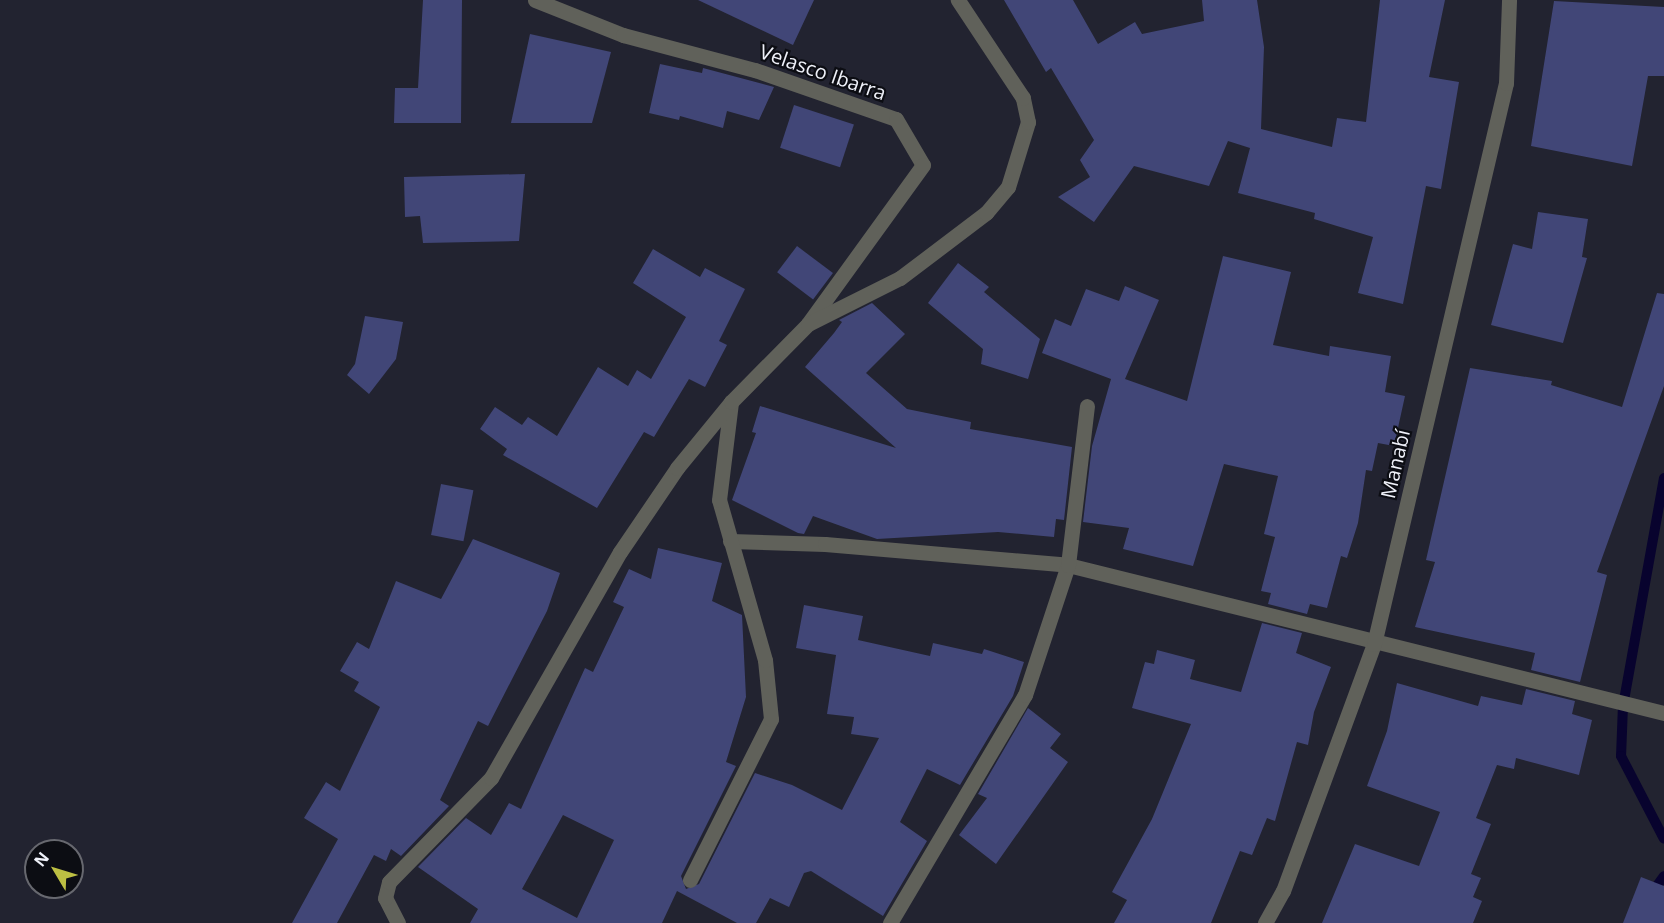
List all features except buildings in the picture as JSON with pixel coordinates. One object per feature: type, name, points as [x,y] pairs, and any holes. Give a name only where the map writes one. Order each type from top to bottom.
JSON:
[{"type":"street","name":"Velasco Ibarra","points":[[535,0],[623,35],[755,70],[896,119],[922,165],[808,324]]},
{"type":"street","points":[[398,923],[385,898],[389,882],[491,778],[621,552],[677,468],[731,402],[808,324],[900,278],[986,213],[1008,187],[1028,122],[1023,98],[958,0]]},
{"type":"street","name":"Manabí","points":[[1265,923],[1284,891],[1374,644],[1506,83],[1509,0]]},
{"type":"street","points":[[690,880],[771,719],[765,660],[719,500],[731,402]]},
{"type":"street","points":[[890,923],[1025,695],[1068,565],[1087,406]]},
{"type":"street","points":[[730,541],[825,544],[1068,565],[1221,599],[1374,644],[1664,713]]},
{"type":"waterway","points":[[1664,478],[1623,705],[1621,756],[1664,839]]},
{"type":"waterway","points":[[1651,894],[1664,876]]}]
